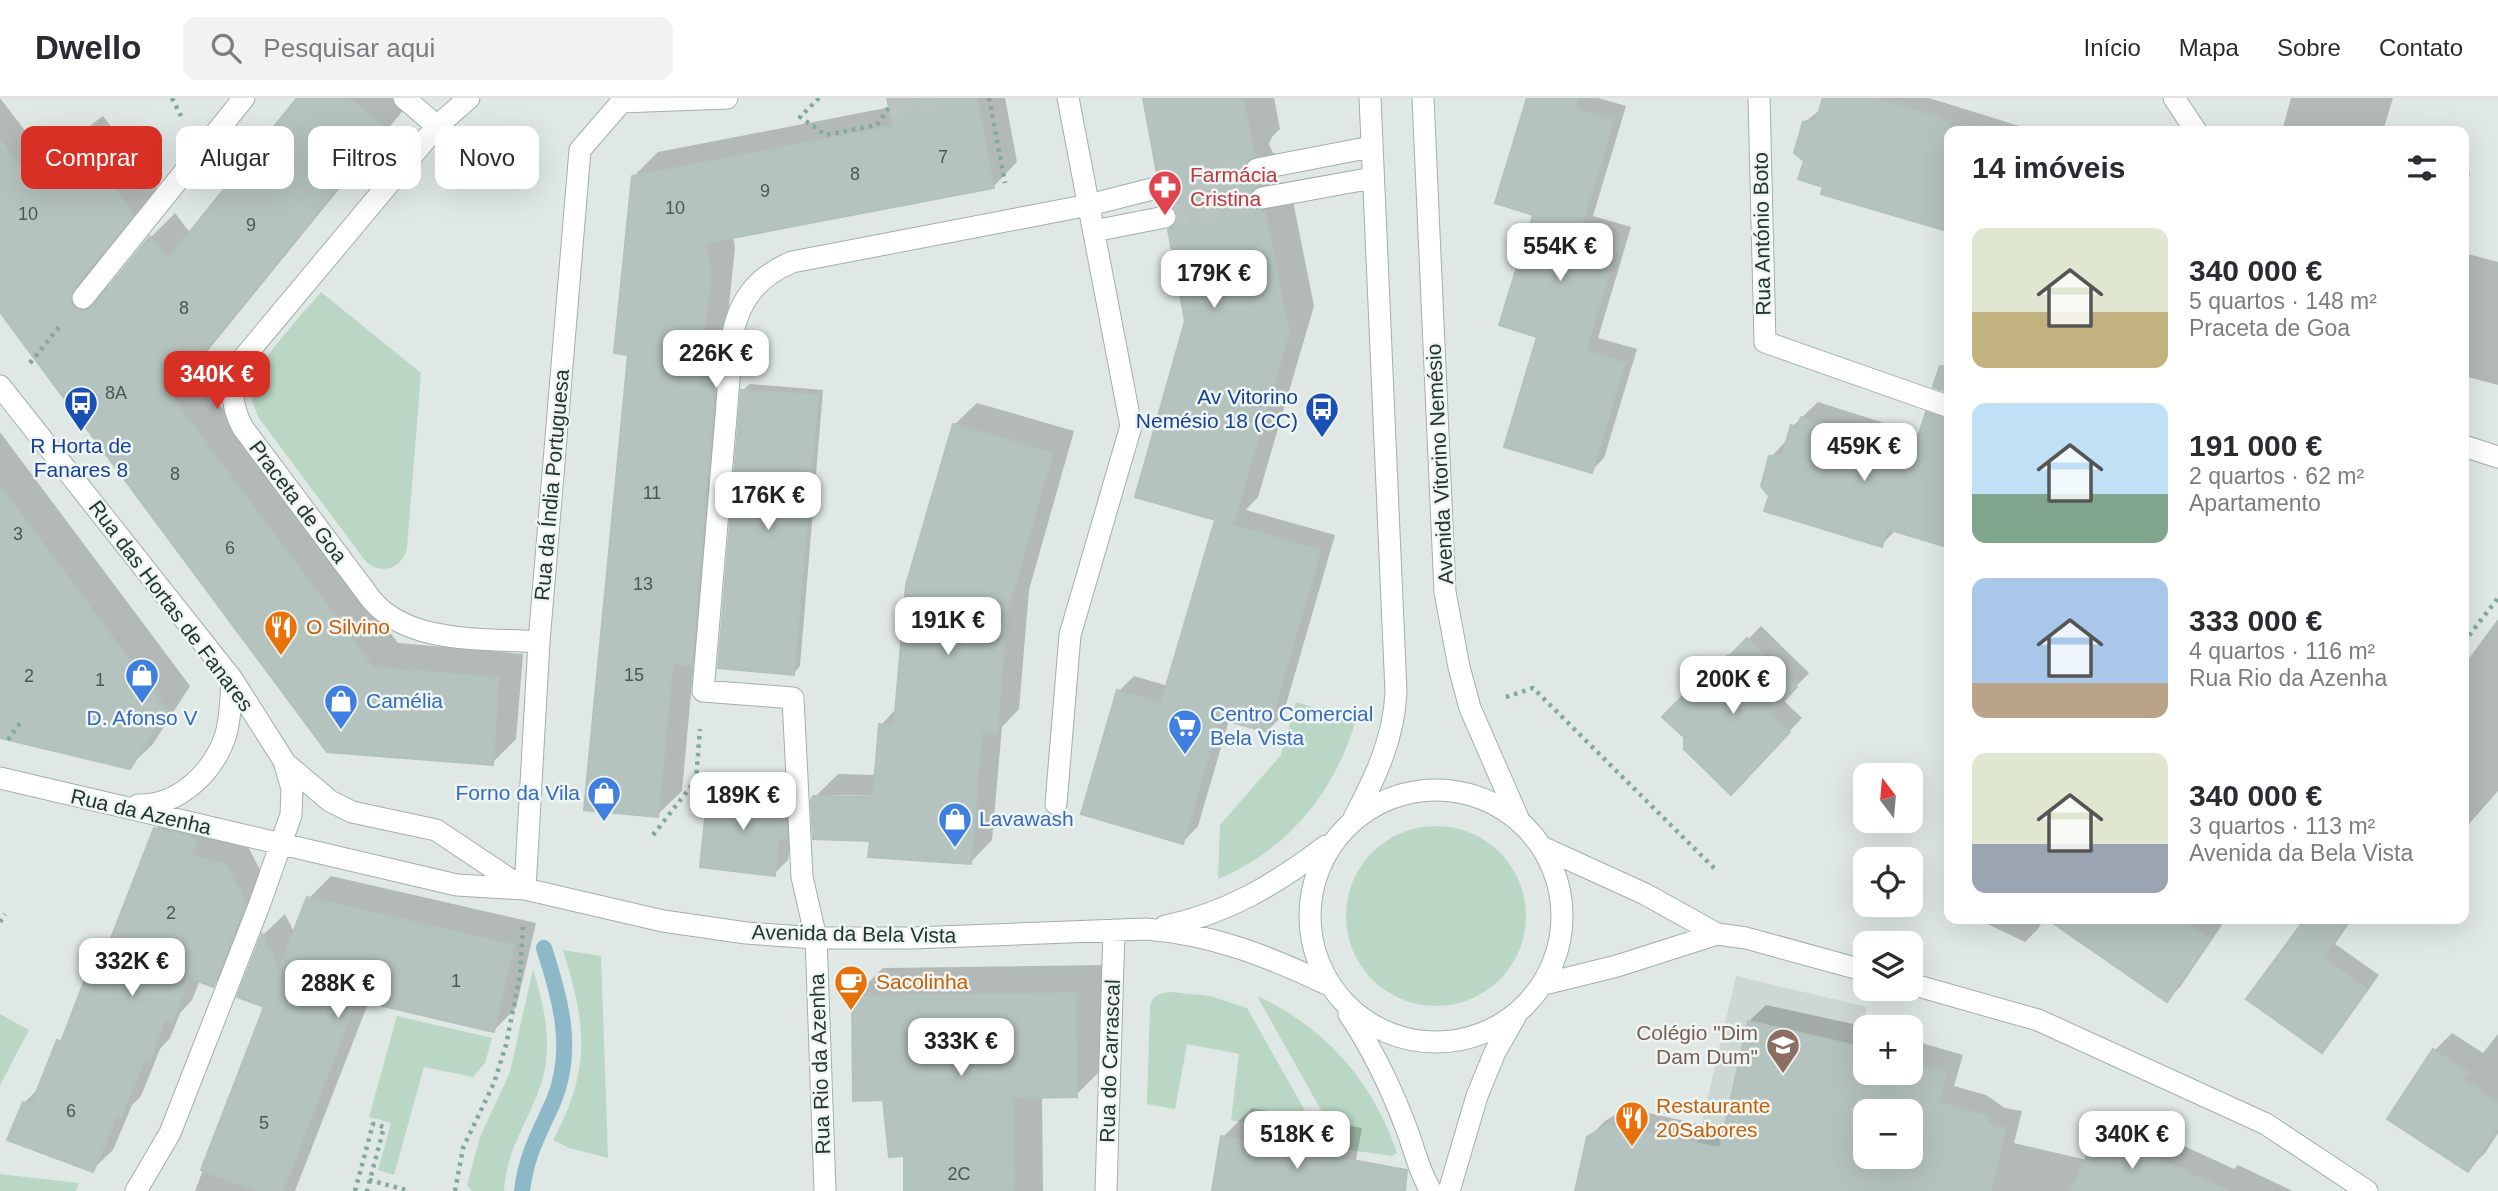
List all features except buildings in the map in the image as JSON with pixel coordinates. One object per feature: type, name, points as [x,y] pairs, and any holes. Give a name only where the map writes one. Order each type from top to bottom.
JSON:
[{"type":"street","points":[[83,298],[244,98]]},
{"type":"street","points":[[404,98],[437,125]]},
{"type":"street","name":"Praceta de Goa","points":[[468,98],[437,125],[245,356],[237,369],[232,400],[243,428],[371,599],[389,616],[425,633],[539,642]]},
{"type":"street","points":[[623,100],[727,98]]},
{"type":"street","points":[[1056,804],[1070,635],[1131,426],[1068,98]]},
{"type":"street","points":[[1353,820],[1380,767],[1391,731],[1396,692],[1370,98]]},
{"type":"street","name":"Avenida Vitorino Nemésio","points":[[1423,98],[1445,592],[1459,667],[1470,708],[1518,818]]},
{"type":"street","name":"Rua António Boto","points":[[1759,98],[1765,342],[1944,405]]},
{"type":"street","points":[[2174,98],[2193,126]]},
{"type":"street","name":"Rua da Índia Portuguesa","points":[[525,889],[539,642],[580,150],[623,100]]},
{"type":"street","points":[[1257,169],[1371,147]]},
{"type":"street","points":[[1262,198],[1373,178]]},
{"type":"street","points":[[704,691],[733,332],[741,306],[748,294],[767,274],[792,262],[1089,205],[1160,187]]},
{"type":"street","points":[[1094,231],[1165,218]]},
{"type":"street","name":"Rua das Hortas de Fanares","points":[[3,390],[232,679],[284,761],[292,789],[291,815],[282,845],[170,1133],[136,1191]]},
{"type":"street","points":[[2469,448],[2498,457]]},
{"type":"street","points":[[121,805],[146,805],[167,800],[188,788],[207,771],[226,733],[232,679]]},
{"type":"street","name":"Rua Rio da Azenha","points":[[704,691],[793,698],[802,877],[816,938],[825,1191]]},
{"type":"street","name":"Avenida da Bela Vista","points":[[284,761],[330,801],[352,812],[436,830],[525,889]]},
{"type":"street","name":"Rua da Azenha","points":[[0,778],[282,845]]},
{"type":"street","points":[[1431,1191],[1424,1180],[1388,1085],[1366,1040],[1316,959],[1310,928],[1310,897],[1318,867],[1334,840],[1353,820],[1383,800],[1417,790],[1453,790],[1488,800],[1518,818],[1544,848],[1559,880],[1564,916],[1559,951],[1544,984],[1518,1013],[1494,1052],[1477,1096],[1449,1191]]},
{"type":"street","name":"Avenida da Bela Vista","points":[[1146,929],[1197,918],[1247,899],[1292,872],[1334,840]]},
{"type":"street","name":"Avenida da Bela Vista","points":[[282,845],[457,885],[525,889],[663,921],[746,933],[816,938],[912,938],[1146,929],[1176,931],[1234,944],[1288,966],[1336,993]]},
{"type":"street","points":[[1544,848],[1645,894],[1717,934],[1746,938],[1853,967]]},
{"type":"street","name":"Rua do Carrascal","points":[[1106,1191],[1114,930]]},
{"type":"street","points":[[1544,984],[1617,967],[1717,934]]},
{"type":"street","points":[[1923,987],[2038,1020],[2253,1118],[2367,1191]]},
{"type":"street","points":[[1336,993],[1371,1025],[1408,1040],[1448,1042],[1486,1032],[1518,1013]]},
{"type":"path","points":[[819,98],[800,117],[826,135],[877,125],[889,107]]},
{"type":"path","points":[[989,98],[1012,220]]},
{"type":"path","points":[[3,390],[83,298]]},
{"type":"path","points":[[2469,636],[2498,598]]},
{"type":"path","points":[[1502,699],[1533,688],[1716,870]]},
{"type":"path","points":[[653,835],[696,780],[704,691]]},
{"type":"path","points":[[9,740],[20,723]]},
{"type":"path","points":[[455,1191],[463,1148],[494,1083],[506,1045],[521,965],[525,889]]},
{"type":"path","points":[[0,922],[5,914]]},
{"type":"path","points":[[355,1191],[373,1124],[384,1126],[366,1191]]},
{"type":"path","points":[[369,1180],[410,1191]]},
{"type":"shaded area","name":"Colégio \"Dim Dam Dum\"","points":[[1736,976],[1867,1007],[1865,1015],[1853,1015],[1853,1071],[1827,1191],[1686,1191]]},
{"type":"green space","points":[[321,292],[421,373],[407,548],[401,561],[391,568],[378,568],[366,562],[259,418],[253,403],[252,386],[262,364]]},
{"type":"green space","points":[[1296,702],[1356,720],[1347,747],[1321,794],[1287,835],[1243,867],[1218,879],[1220,825],[1281,755]]},
{"type":"green space","points":[[1436,826],[1470,833],[1500,852],[1519,882],[1526,916],[1519,950],[1500,980],[1470,999],[1436,1006],[1402,999],[1372,980],[1353,950],[1346,916],[1353,882],[1372,852],[1402,833]]},
{"type":"green space","points":[[563,950],[601,956],[608,1158],[569,1148],[553,1140],[574,1090],[581,1046],[577,1001]]},
{"type":"green space","points":[[533,969],[547,1032],[543,1079],[512,1153],[504,1191],[472,1191],[467,1185],[480,1137],[510,1072]]},
{"type":"green space","points":[[1171,992],[1210,996],[1247,1008],[1321,1139],[1231,1120],[1239,1054],[1187,1044],[1175,1109],[1147,1104],[1150,1006],[1158,995]]},
{"type":"green space","points":[[1257,996],[1304,1023],[1344,1059],[1375,1102],[1397,1153],[1392,1156],[1343,1149]]},
{"type":"green space","points":[[0,1014],[29,1030],[0,1085]]},
{"type":"green space","points":[[397,1016],[492,1038],[485,1063],[473,1077],[424,1067],[394,1175],[378,1170],[391,1123],[369,1117]]},
{"type":"green space","points":[[0,1174],[79,1183],[76,1191],[0,1191]]},
{"type":"waterway","points":[[522,1191],[530,1155],[554,1100],[564,1061],[560,1005],[544,948]]},
{"type":"tunnel","points":[[889,107],[935,98]]},
{"type":"tunnel","points":[[1160,187],[1257,169]]},
{"type":"tunnel","points":[[1165,217],[1262,198]]},
{"type":"place","name":"Farmácia Cristina","points":[[1165,217]]},
{"type":"place","name":"R Horta de Fanares 8","points":[[81,433]]},
{"type":"place","name":"Av Vitorino Nemésio 18 (CC)","points":[[1322,439]]},
{"type":"place","name":"O Silvino","points":[[281,657]]},
{"type":"place","name":"D. Afonso V","points":[[142,705]]},
{"type":"place","name":"Camélia","points":[[341,731]]},
{"type":"place","name":"Centro Comercial Bela Vista","points":[[1185,756]]},
{"type":"place","name":"Forno da Vila","points":[[604,823]]},
{"type":"place","name":"Lavawash","points":[[955,849]]},
{"type":"place","name":"Sacolinha","points":[[851,1012]]},
{"type":"place","name":"Colégio \"Dim Dam Dum\"","points":[[1783,1075]]},
{"type":"place","name":"Restaurante 20Sabores","points":[[1632,1148]]}]
